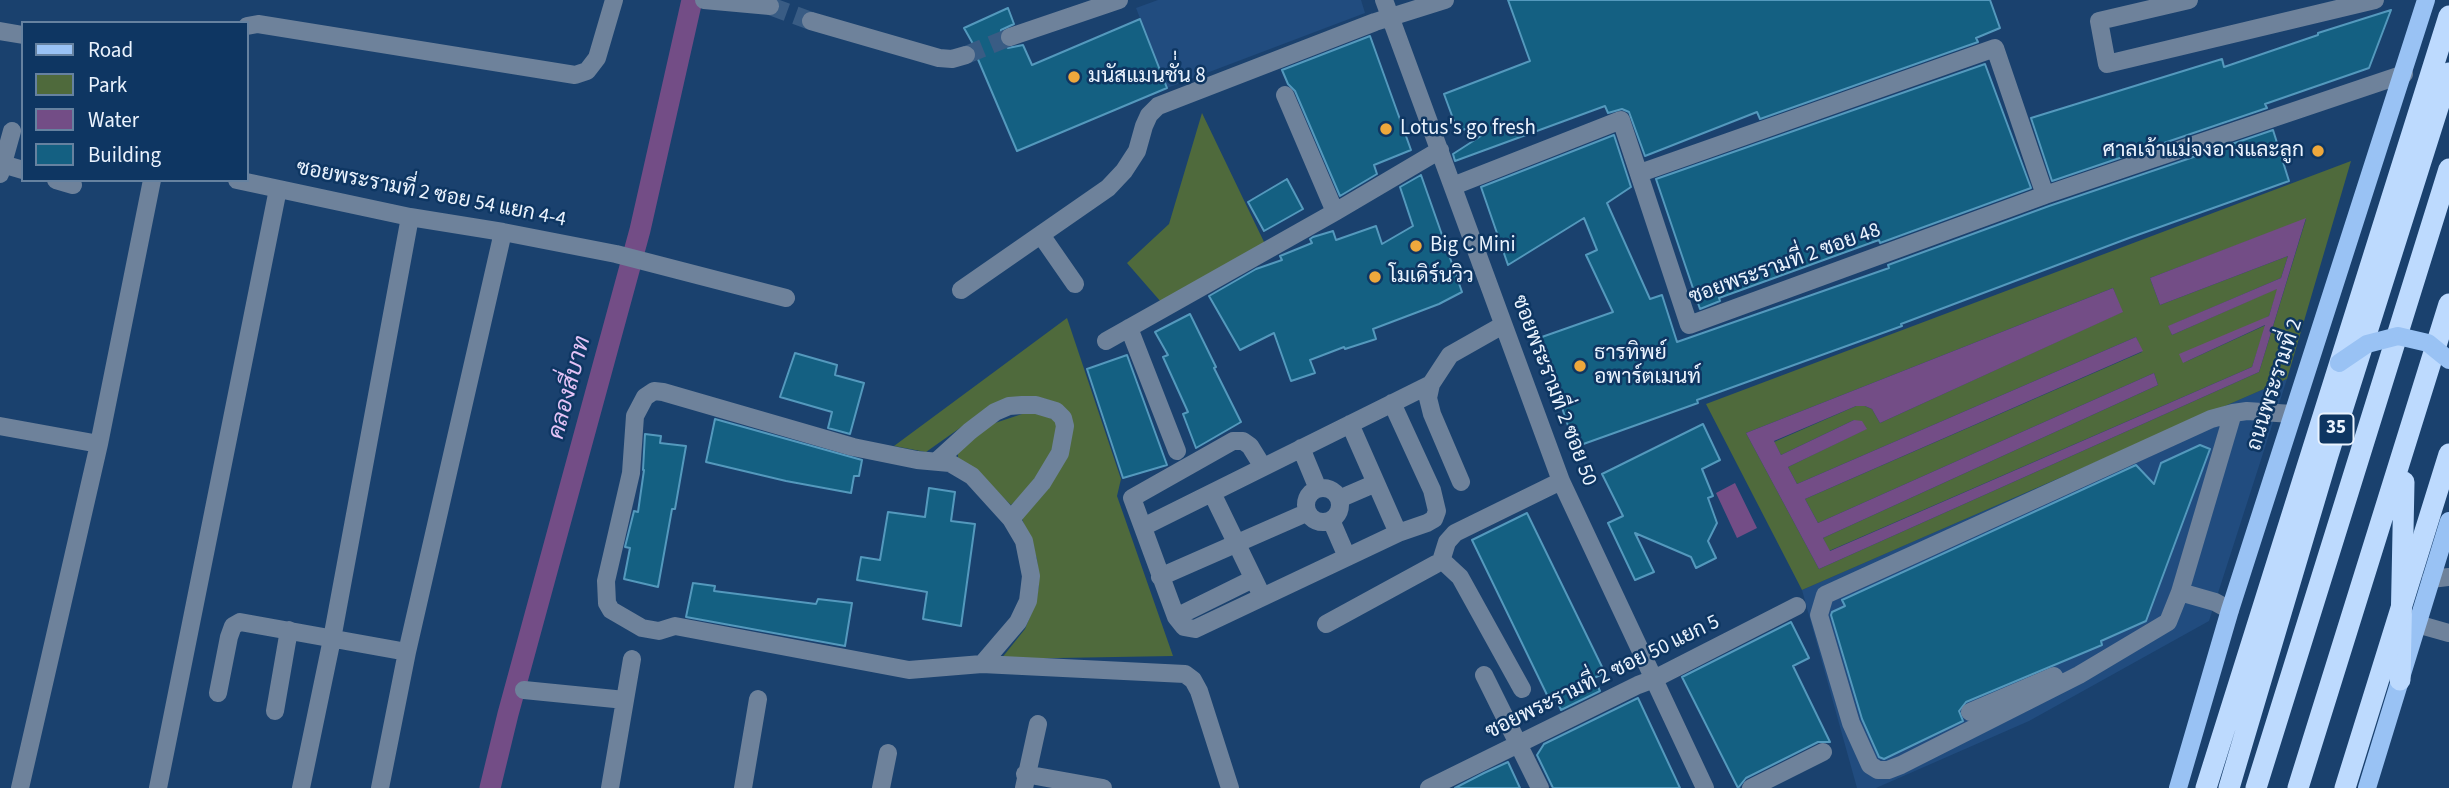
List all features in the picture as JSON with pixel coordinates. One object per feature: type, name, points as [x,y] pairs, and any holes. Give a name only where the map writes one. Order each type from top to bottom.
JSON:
[{"type":"highway","points":[[2206,788],[2449,16]]},
{"type":"highway","name":"35","points":[[2229,788],[2328,455],[2449,73]]},
{"type":"highway","points":[[2256,788],[2449,169]]},
{"type":"highway","points":[[2298,788],[2449,304]]},
{"type":"highway","points":[[2307,788],[2449,338]]},
{"type":"highway","points":[[2345,788],[2449,454]]},
{"type":"highway","points":[[2400,680],[2404,482]]},
{"type":"main road","name":"ถนนพระรามที่ 2","points":[[2178,788],[2230,610],[2426,0]]},
{"type":"main road","points":[[2339,363],[2367,344],[2398,336],[2428,343],[2449,360]]},
{"type":"main road","points":[[2367,788],[2417,624],[2440,578],[2449,521]]},
{"type":"street","points":[[248,26],[258,24],[575,75],[587,71],[597,58],[614,0]]},
{"type":"street","points":[[704,0],[770,6]]},
{"type":"street","points":[[1010,37],[1119,0]]},
{"type":"street","points":[[961,290],[1108,188],[1124,171],[1137,151],[1149,115],[1158,106],[1387,8],[1445,0]]},
{"type":"street","points":[[2189,0],[2099,21],[2107,64],[2375,0]]},
{"type":"street","name":"ซอยพระรามที่ 2 ซอย 50","points":[[1387,8],[1561,481],[1705,788]]},
{"type":"street","points":[[811,21],[939,58],[952,59],[967,55]]},
{"type":"street","points":[[0,31],[21,35]]},
{"type":"street","points":[[1640,173],[1995,48],[2045,195]]},
{"type":"street","name":"ซอยพระรามที่ 2 ซอย 48","points":[[1453,186],[1621,120],[1689,326],[2045,195],[2404,74]]},
{"type":"street","points":[[1285,95],[1335,212]]},
{"type":"street","points":[[11,131],[1,169],[21,170]]},
{"type":"street","points":[[1106,341],[1440,150]]},
{"type":"street","points":[[20,788],[99,444],[152,182]]},
{"type":"street","name":"ซอยพระรามที่ 2 ซอย 54 แยก 4-4","points":[[246,182],[410,217],[616,254],[786,298]]},
{"type":"street","points":[[158,788],[278,189]]},
{"type":"street","points":[[301,788],[332,639],[410,217]]},
{"type":"street","points":[[380,788],[407,652],[503,232]]},
{"type":"street","points":[[1041,235],[1075,284]]},
{"type":"street","points":[[1461,482],[1432,414],[1428,398],[1431,384],[1450,355],[1503,325]]},
{"type":"street","points":[[1129,328],[1177,451]]},
{"type":"street","points":[[1143,527],[1431,384]]},
{"type":"street","points":[[982,664],[1018,622],[1028,601],[1031,576],[1024,541],[1011,519],[972,476],[950,463],[917,460],[853,447],[654,391],[645,397],[635,416],[631,473],[606,581],[607,603],[611,610],[629,622],[659,631],[675,626],[697,629],[909,670],[982,664],[1185,674],[1193,680],[1199,691],[1230,788]]},
{"type":"street","points":[[1263,467],[1250,446],[1243,440],[1233,441],[1132,498],[1176,617],[1184,626],[1195,629],[1398,533],[1434,519],[1437,511],[1432,490],[1392,403]]},
{"type":"street","points":[[937,461],[995,412],[1022,405],[1036,405],[1056,411],[1063,418],[1065,426],[1060,453],[1042,483],[1011,519]]},
{"type":"street","points":[[2233,413],[2180,592],[2168,622],[2095,666],[1901,765],[1878,771],[1870,765],[1851,723],[1819,615],[1825,596],[2186,431],[2233,413],[2246,411],[2292,414]]},
{"type":"street","points":[[1350,424],[1398,533]]},
{"type":"street","points":[[0,426],[99,444]]},
{"type":"street","points":[[1301,448],[1318,489]]},
{"type":"street","points":[[1326,624],[1441,562],[1447,542],[1455,533],[1561,481]]},
{"type":"street","points":[[1339,499],[1376,483]]},
{"type":"street","points":[[1318,489],[1330,489],[1339,499],[1339,511],[1331,520],[1319,523],[1306,513],[1305,504],[1307,496],[1318,489]]},
{"type":"street","points":[[1212,493],[1262,596]]},
{"type":"street","points":[[1160,577],[1306,513]]},
{"type":"street","points":[[1331,520],[1347,557]]},
{"type":"street","points":[[1441,562],[1460,577],[1522,689]]},
{"type":"street","points":[[1176,617],[1254,579]]},
{"type":"street","points":[[2180,592],[2215,602],[2230,610]]},
{"type":"street","name":"ซอยพระรามที่ 2 ซอย 50 แยก 5","points":[[1429,788],[1638,685],[1654,680],[1797,606]]},
{"type":"street","points":[[218,693],[229,638],[233,626],[240,622],[407,652]]},
{"type":"street","points":[[2417,624],[2446,629]]},
{"type":"street","points":[[275,711],[289,630]]},
{"type":"street","points":[[610,788],[632,659]]},
{"type":"street","points":[[1970,712],[2055,675],[2095,666]]},
{"type":"street","points":[[1484,675],[1540,788]]},
{"type":"street","points":[[524,690],[625,700]]},
{"type":"street","points":[[743,788],[758,699]]},
{"type":"street","points":[[1038,724],[1024,781],[1103,788]]},
{"type":"street","points":[[1751,788],[1823,752]]},
{"type":"street","points":[[881,788],[888,753]]},
{"type":"shaded area","points":[[1158,0],[1361,0],[1365,13],[1167,88],[1136,8]]},
{"type":"shaded area","points":[[2287,379],[2209,621],[2029,721],[1876,788],[1857,788],[1802,590]]},
{"type":"green space","points":[[1202,113],[1265,244],[1161,302],[1127,263],[1169,224]]},
{"type":"green space","points":[[2351,161],[2287,379],[1802,590],[1706,404]],"holes":[[[2306,219],[2259,372],[1819,569],[1746,433],[2113,288],[2122,312],[1880,423],[1872,409],[1856,406],[1774,442],[1781,455],[1854,420],[1866,429],[1788,467],[1797,484],[2136,337],[2142,352],[1805,499],[1818,523],[2154,373],[2158,385],[1823,538],[1829,551],[2252,367],[2266,325],[2183,363],[2269,316],[2278,288],[2172,335],[2169,326],[2281,278],[2288,256],[2160,305],[2150,278]]]},
{"type":"green space","points":[[1067,318],[1121,479],[1117,496],[1173,656],[1001,659],[1025,629],[1036,602],[1039,585],[1037,559],[1021,516],[1051,479],[1060,405],[1031,397],[974,418],[926,452],[894,446]]},
{"type":"green space","points":[[1028,412],[1038,412],[1054,420],[1059,429],[1047,464],[1011,505],[958,459],[958,452],[992,424]]},
{"type":"water","points":[[2306,218],[2259,372],[1819,569],[1746,433],[2113,288],[2123,312],[1880,423],[1872,409],[1856,406],[1774,441],[1781,455],[1854,420],[1862,421],[1867,429],[1788,467],[1797,484],[2136,337],[2143,351],[1805,499],[1818,523],[2154,373],[2158,385],[1823,538],[1830,551],[2252,367],[2265,325],[2183,363],[2179,354],[2269,316],[2277,289],[2172,335],[2168,326],[2281,278],[2288,256],[2160,305],[2150,278]]},
{"type":"water","points":[[1735,483],[1757,528],[1737,538],[1716,493]]},
{"type":"building","points":[[1508,0],[1990,0],[2000,28],[1976,38],[1978,42],[1760,119],[1757,112],[1645,156],[1629,112],[1622,109],[1608,113],[1605,106],[1455,161],[1453,154],[1487,132],[1482,122],[1458,132],[1444,94],[1530,61]]},
{"type":"building","name":"มนัสแมนชั่่น 8","points":[[1008,8],[1014,24],[1001,30],[1000,41],[1008,48],[1023,45],[1032,65],[1140,19],[1167,88],[1017,151],[977,57],[977,51],[964,28]]},
{"type":"building","points":[[2391,10],[2369,68],[2265,104],[2267,108],[2052,181],[2031,118],[2222,59],[2224,67]]},
{"type":"building","points":[[1370,36],[1411,150],[1374,165],[1377,174],[1340,196],[1295,91],[1288,84],[1282,70]]},
{"type":"building","points":[[1985,64],[2031,188],[1719,298],[1720,301],[1700,309],[1656,179]]},
{"type":"building","points":[[2273,130],[2289,181],[2129,238],[1901,324],[1902,326],[1697,400],[1698,403],[1575,447],[1539,338],[1613,312],[1586,255],[1597,250],[1584,218],[1508,265],[1481,187],[1614,135],[1631,187],[1607,203],[1650,299],[1662,295],[1677,342],[1889,268],[1888,265],[2049,206]]},
{"type":"building","points":[[1421,175],[1462,292],[1439,304],[1373,329],[1376,339],[1310,360],[1315,373],[1291,381],[1274,333],[1240,350],[1209,296],[1256,269],[1282,260],[1280,256],[1312,243],[1310,239],[1313,237],[1333,231],[1336,240],[1376,226],[1382,244],[1413,226],[1400,187]]},
{"type":"building","points":[[1287,179],[1303,209],[1264,231],[1248,202]]},
{"type":"building","points":[[1190,314],[1241,422],[1196,448],[1183,414],[1188,412],[1163,357],[1168,355],[1155,332]]},
{"type":"building","points":[[795,353],[837,365],[835,375],[864,383],[850,434],[828,428],[832,412],[780,397]]},
{"type":"building","points":[[1127,355],[1167,465],[1123,478],[1087,369]]},
{"type":"building","points":[[715,419],[862,460],[859,476],[854,476],[851,493],[706,462]]},
{"type":"building","points":[[1703,424],[1720,460],[1702,469],[1713,496],[1708,498],[1717,523],[1708,541],[1716,558],[1696,568],[1691,557],[1635,533],[1654,572],[1635,580],[1608,523],[1623,516],[1602,474]]},
{"type":"building","points":[[645,434],[661,436],[660,443],[686,446],[658,587],[624,579],[630,548],[625,547],[634,511],[638,512],[644,470]]},
{"type":"building","points":[[2200,445],[2210,449],[2146,621],[2101,641],[2102,645],[1966,702],[1959,711],[1963,721],[1884,759],[1879,757],[1862,719],[1831,615],[1845,606],[1842,600],[2136,465],[2154,484],[2161,463]]},
{"type":"building","points":[[929,488],[955,492],[951,521],[975,524],[961,626],[923,619],[927,592],[857,580],[861,557],[880,560],[888,512],[925,517]]},
{"type":"building","points":[[1527,513],[1605,673],[1594,678],[1600,691],[1561,710],[1555,697],[1549,699],[1472,540]]},
{"type":"building","points":[[693,583],[715,586],[714,591],[816,604],[818,599],[852,603],[845,646],[686,617]]},
{"type":"building","points":[[1791,622],[1809,658],[1793,666],[1830,742],[1818,742],[1746,778],[1738,788],[1682,677]]},
{"type":"building","points":[[1638,698],[1680,788],[1553,788],[1537,755],[1544,744]]},
{"type":"building","points":[[1508,762],[1520,788],[1455,788],[1484,773]]},
{"type":"waterway","name":"คลองสี่บาท","points":[[490,788],[640,230],[692,0]]},
{"type":"tunnel","points":[[770,6],[811,21]]},
{"type":"tunnel","points":[[966,55],[1010,37]]},
{"type":"place","name":"มนัสแมนชั่่น 8","points":[[1074,77]]},
{"type":"place","name":"Lotus's go fresh","points":[[1386,129]]},
{"type":"place","name":"ศาลเจ้าแม่จงอางและลูก","points":[[2318,151]]},
{"type":"place","name":"Big C Mini","points":[[1416,246]]},
{"type":"place","name":"โมเดิร์นวิว","points":[[1375,277]]},
{"type":"place","name":"ธารทิพย์ อพาร์ตเมนท์","points":[[1580,366]]}]
